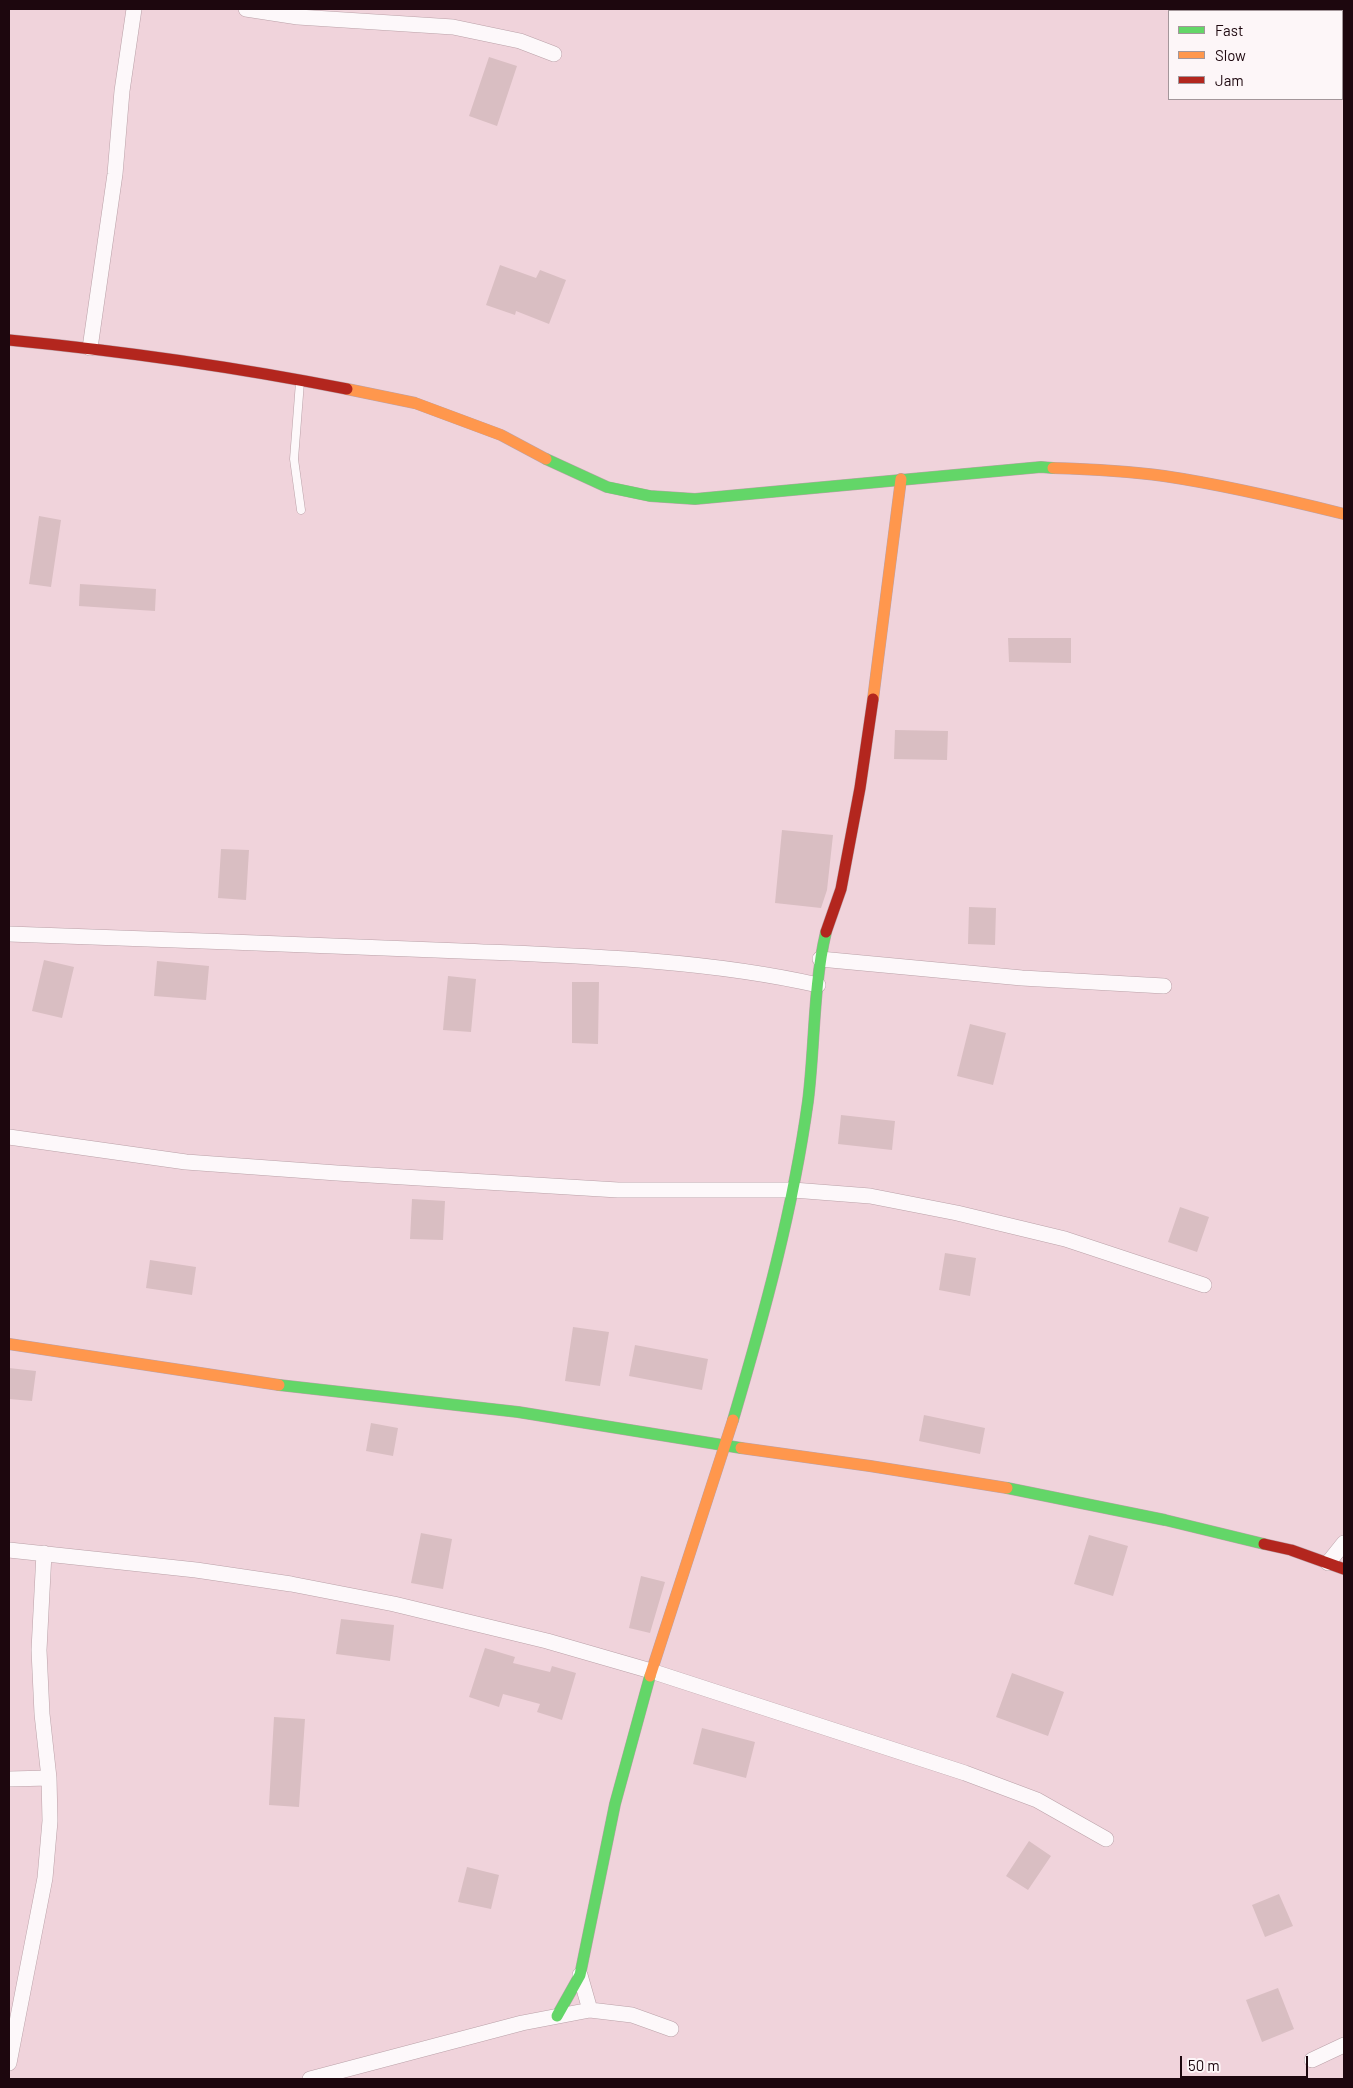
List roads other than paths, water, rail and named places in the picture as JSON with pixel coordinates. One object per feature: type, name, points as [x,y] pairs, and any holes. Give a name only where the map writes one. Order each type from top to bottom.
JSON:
[{"type":"street","points":[[90,348],[115,174],[122,90],[134,9]]},
{"type":"street","points":[[246,9],[298,18],[453,27],[520,41],[554,54]]},
{"type":"street","points":[[9,340],[90,348],[256,370],[415,403],[433,408],[501,435],[565,470],[607,487],[650,496],[695,499],[1041,467],[1105,470],[1163,476],[1258,492],[1344,514]]},
{"type":"street","points":[[557,2016],[580,1975],[615,1804],[652,1671],[725,1446],[766,1308],[793,1190],[808,1100],[820,959],[827,928],[841,888],[860,788],[901,479]]},
{"type":"street","points":[[9,934],[534,954],[666,963],[779,976],[818,985]]},
{"type":"street","points":[[820,959],[1012,977],[1164,986]]},
{"type":"street","points":[[9,1137],[186,1162],[337,1173],[618,1190],[793,1190],[870,1196],[957,1213],[1065,1239],[1204,1285]]},
{"type":"street","points":[[9,1344],[264,1383],[518,1412],[725,1446],[992,1485],[1175,1522],[1291,1550],[1344,1569]]},
{"type":"street","points":[[1328,1563],[1344,1543]]},
{"type":"street","points":[[9,1550],[196,1570],[290,1584],[423,1611],[546,1641],[652,1671],[965,1773],[1037,1800],[1106,1839]]},
{"type":"street","points":[[9,2063],[44,1878],[50,1821],[39,1650],[44,1553]]},
{"type":"street","points":[[9,1779],[48,1778]]},
{"type":"street","points":[[580,1975],[590,2010]]},
{"type":"street","points":[[310,2079],[557,2016],[590,2010],[632,2015],[671,2029]]},
{"type":"street","points":[[1312,2060],[1344,2045]]},
{"type":"lane","points":[[300,380],[294,459],[301,510]]}]
